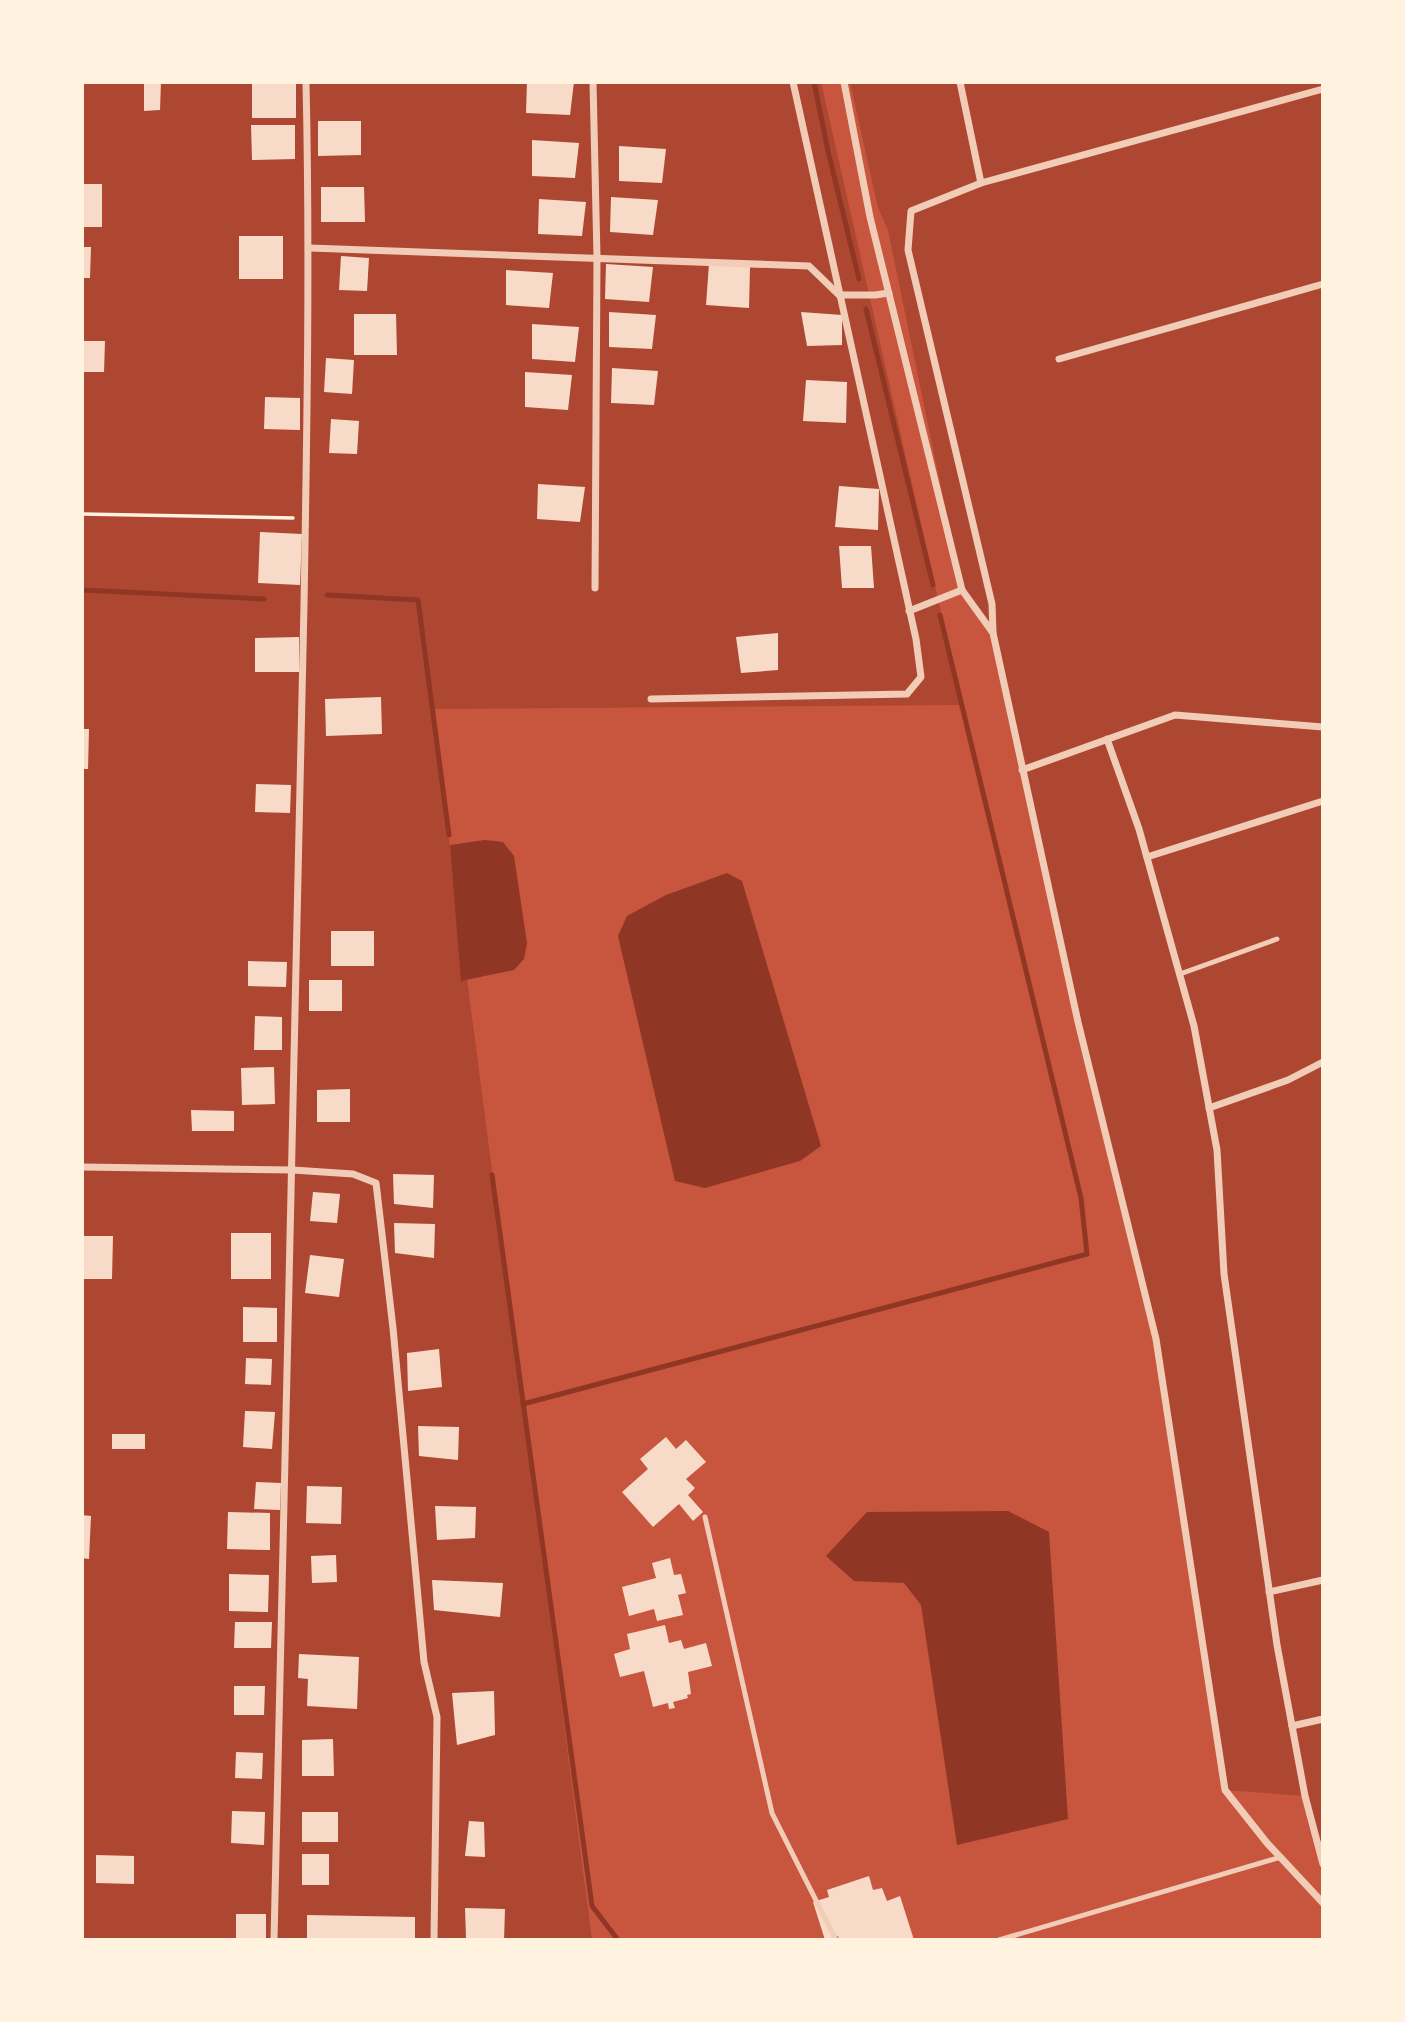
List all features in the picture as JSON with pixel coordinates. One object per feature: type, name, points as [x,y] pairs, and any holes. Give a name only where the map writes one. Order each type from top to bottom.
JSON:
[{"type":"street","points":[[274,1940],[278,1687],[300,921],[310,248],[306,82]]},
{"type":"street","points":[[593,82],[597,257],[595,588]]},
{"type":"street","points":[[651,699],[907,694],[921,677],[909,611],[793,82]]},
{"type":"street","points":[[844,82],[870,217],[962,590],[993,633]]},
{"type":"street","points":[[960,82],[981,183]]},
{"type":"street","points":[[1323,89],[981,183],[911,211],[908,250],[992,604],[993,633],[1078,1022],[1156,1339],[1225,1790],[1323,1903]]},
{"type":"street","points":[[310,248],[809,266],[839,295],[889,293]]},
{"type":"street","points":[[1059,359],[1323,284]]},
{"type":"street","points":[[909,611],[962,590]]},
{"type":"street","points":[[1022,770],[1175,715],[1323,727]]},
{"type":"street","points":[[1107,739],[1147,857],[1194,1026],[1217,1150],[1224,1274],[1269,1592],[1305,1796],[1323,1864]]},
{"type":"street","points":[[1147,857],[1323,801]]},
{"type":"street","points":[[1209,1108],[1288,1080],[1323,1062]]},
{"type":"street","points":[[82,1167],[292,1170],[352,1174],[376,1183],[393,1328],[424,1662],[437,1717],[435,1940]]},
{"type":"street","points":[[1269,1592],[1323,1580]]},
{"type":"street","points":[[1292,1726],[1323,1719]]},
{"type":"lane","points":[[1180,974],[1278,939]]},
{"type":"lane","points":[[705,1517],[772,1813],[836,1940]]},
{"type":"lane","points":[[999,1940],[1281,1857]]},
{"type":"path","points":[[82,514],[306,518]]},
{"type":"shaded area","points":[[82,82],[821,82],[962,705],[432,709],[592,1940],[82,1940]]},
{"type":"shaded area","points":[[850,82],[1323,82],[1323,1864],[1305,1796],[1225,1790],[1156,1339],[1078,1022],[993,633],[962,590],[888,230],[878,208]]},
{"type":"shaded area","points":[[485,840],[503,842],[514,856],[527,943],[524,959],[514,970],[461,981],[450,845]]},
{"type":"shaded area","points":[[727,873],[742,881],[821,1146],[800,1161],[705,1188],[675,1181],[618,936],[627,916],[666,895]]},
{"type":"shaded area","points":[[1008,1511],[1049,1532],[1068,1819],[957,1845],[921,1605],[904,1583],[854,1581],[826,1556],[867,1512]]},
{"type":"building","points":[[144,82],[161,82],[160,110],[144,111]]},
{"type":"building","points":[[527,82],[574,82],[570,115],[526,113]]},
{"type":"building","points":[[252,84],[296,84],[296,118],[252,118]]},
{"type":"building","points":[[318,121],[361,121],[361,155],[318,156]]},
{"type":"building","points":[[251,125],[295,125],[295,159],[252,160]]},
{"type":"building","points":[[532,140],[579,143],[575,178],[532,176]]},
{"type":"building","points":[[619,146],[666,149],[662,183],[619,181]]},
{"type":"building","points":[[82,184],[102,184],[102,227],[82,227]]},
{"type":"building","points":[[321,187],[364,187],[365,222],[321,222]]},
{"type":"building","points":[[611,197],[658,200],[653,235],[610,232]]},
{"type":"building","points":[[539,199],[586,202],[582,236],[538,234]]},
{"type":"building","points":[[239,236],[283,236],[283,279],[239,279]]},
{"type":"building","points":[[82,247],[91,247],[90,278],[82,278]]},
{"type":"building","points":[[341,256],[369,258],[367,291],[339,290]]},
{"type":"building","points":[[606,264],[653,267],[649,302],[605,299]]},
{"type":"building","points":[[709,264],[750,267],[749,308],[706,305]]},
{"type":"building","points":[[506,270],[553,273],[549,308],[506,305]]},
{"type":"building","points":[[609,312],[656,315],[652,349],[609,347]]},
{"type":"building","points":[[801,312],[842,315],[842,345],[807,346]]},
{"type":"building","points":[[354,314],[396,314],[397,355],[354,355]]},
{"type":"building","points":[[532,324],[579,327],[575,362],[532,359]]},
{"type":"building","points":[[82,341],[105,341],[104,372],[82,372]]},
{"type":"building","points":[[326,358],[354,360],[352,394],[324,392]]},
{"type":"building","points":[[612,368],[658,371],[654,405],[611,403]]},
{"type":"building","points":[[525,372],[572,375],[568,410],[525,407]]},
{"type":"building","points":[[806,380],[847,382],[846,423],[803,421]]},
{"type":"building","points":[[265,397],[300,398],[300,430],[264,429]]},
{"type":"building","points":[[331,419],[359,421],[357,454],[329,453]]},
{"type":"building","points":[[538,484],[585,487],[580,522],[537,519]]},
{"type":"building","points":[[839,486],[879,489],[878,530],[835,527]]},
{"type":"building","points":[[260,532],[302,534],[300,585],[258,583]]},
{"type":"building","points":[[839,546],[871,546],[874,588],[842,588]]},
{"type":"building","points":[[778,633],[778,670],[741,673],[736,637]]},
{"type":"building","points":[[299,637],[299,672],[255,672],[255,638]]},
{"type":"building","points":[[381,697],[382,734],[326,736],[325,699]]},
{"type":"building","points":[[82,729],[89,729],[88,769],[82,769]]},
{"type":"building","points":[[256,784],[291,785],[290,813],[255,812]]},
{"type":"building","points":[[331,931],[374,931],[374,966],[331,966]]},
{"type":"building","points":[[248,961],[287,962],[286,987],[248,986]]},
{"type":"building","points":[[309,980],[342,980],[342,1011],[309,1011]]},
{"type":"building","points":[[255,1016],[282,1017],[282,1050],[254,1050]]},
{"type":"building","points":[[274,1067],[275,1104],[242,1105],[241,1068]]},
{"type":"building","points":[[350,1089],[350,1122],[317,1122],[317,1090]]},
{"type":"building","points":[[191,1110],[234,1111],[234,1131],[192,1131]]},
{"type":"building","points":[[393,1174],[434,1175],[433,1208],[394,1204]]},
{"type":"building","points":[[313,1192],[340,1194],[337,1223],[310,1221]]},
{"type":"building","points":[[394,1223],[435,1224],[434,1258],[395,1253]]},
{"type":"building","points":[[231,1233],[271,1233],[271,1279],[231,1279]]},
{"type":"building","points":[[82,1236],[113,1236],[112,1279],[82,1279]]},
{"type":"building","points":[[310,1255],[344,1259],[339,1297],[305,1293]]},
{"type":"building","points":[[243,1307],[277,1308],[277,1342],[243,1342]]},
{"type":"building","points":[[439,1349],[442,1387],[408,1391],[407,1353]]},
{"type":"building","points":[[246,1358],[272,1359],[271,1385],[245,1384]]},
{"type":"building","points":[[245,1411],[275,1412],[272,1449],[243,1447]]},
{"type":"building","points":[[418,1426],[459,1427],[458,1460],[419,1456]]},
{"type":"building","points":[[112,1434],[145,1434],[145,1449],[112,1449]]},
{"type":"building","points":[[666,1437],[676,1449],[686,1440],[706,1462],[686,1479],[695,1488],[688,1495],[703,1512],[693,1521],[679,1504],[653,1527],[622,1492],[648,1469],[640,1459]]},
{"type":"building","points":[[256,1482],[281,1483],[280,1510],[254,1509]]},
{"type":"building","points":[[307,1486],[342,1487],[341,1524],[306,1523]]},
{"type":"building","points":[[435,1506],[476,1507],[475,1538],[437,1540]]},
{"type":"building","points":[[228,1512],[270,1513],[270,1550],[227,1549]]},
{"type":"building","points":[[82,1515],[91,1516],[89,1559],[82,1558]]},
{"type":"building","points":[[336,1555],[337,1582],[312,1583],[311,1556]]},
{"type":"building","points":[[670,1558],[674,1575],[681,1574],[686,1593],[678,1595],[683,1615],[657,1621],[654,1609],[629,1616],[622,1587],[656,1578],[652,1563]]},
{"type":"building","points":[[229,1574],[269,1575],[268,1612],[229,1611]]},
{"type":"building","points":[[432,1580],[503,1583],[500,1617],[434,1610]]},
{"type":"building","points":[[235,1622],[272,1622],[271,1648],[234,1648]]},
{"type":"building","points":[[665,1625],[669,1643],[681,1640],[684,1649],[706,1643],[712,1666],[688,1672],[691,1694],[687,1695],[688,1698],[673,1702],[675,1708],[669,1709],[668,1703],[653,1707],[644,1671],[620,1677],[614,1654],[630,1649],[627,1634]]},
{"type":"building","points":[[299,1654],[359,1657],[357,1709],[307,1706],[308,1679],[298,1678]]},
{"type":"building","points":[[234,1686],[265,1686],[264,1715],[234,1715]]},
{"type":"building","points":[[494,1691],[495,1735],[457,1745],[452,1693]]},
{"type":"building","points":[[333,1739],[334,1776],[302,1776],[302,1740]]},
{"type":"building","points":[[236,1752],[263,1753],[262,1779],[235,1778]]},
{"type":"building","points":[[232,1811],[265,1812],[264,1845],[231,1843]]},
{"type":"building","points":[[302,1812],[338,1812],[338,1842],[302,1842]]},
{"type":"building","points":[[469,1821],[484,1822],[485,1857],[465,1856]]},
{"type":"building","points":[[302,1854],[329,1854],[329,1885],[302,1885]]},
{"type":"building","points":[[96,1855],[134,1856],[134,1884],[96,1883]]},
{"type":"building","points":[[869,1876],[873,1890],[882,1888],[887,1901],[900,1896],[914,1940],[839,1940],[838,1936],[825,1940],[813,1902],[829,1897],[827,1890]]},
{"type":"building","points":[[465,1908],[505,1909],[504,1940],[466,1938]]},
{"type":"building","points":[[236,1914],[266,1914],[266,1940],[236,1940]]},
{"type":"building","points":[[307,1915],[415,1917],[415,1940],[307,1940]]},
{"type":"waterway","points":[[814,82],[859,279]]},
{"type":"waterway","points":[[866,309],[933,585]]},
{"type":"waterway","points":[[82,590],[264,599]]},
{"type":"waterway","points":[[327,595],[418,600],[449,835]]},
{"type":"waterway","points":[[523,1404],[1087,1254],[1081,1198],[940,615]]},
{"type":"waterway","points":[[492,1175],[592,1906],[618,1940]]}]
